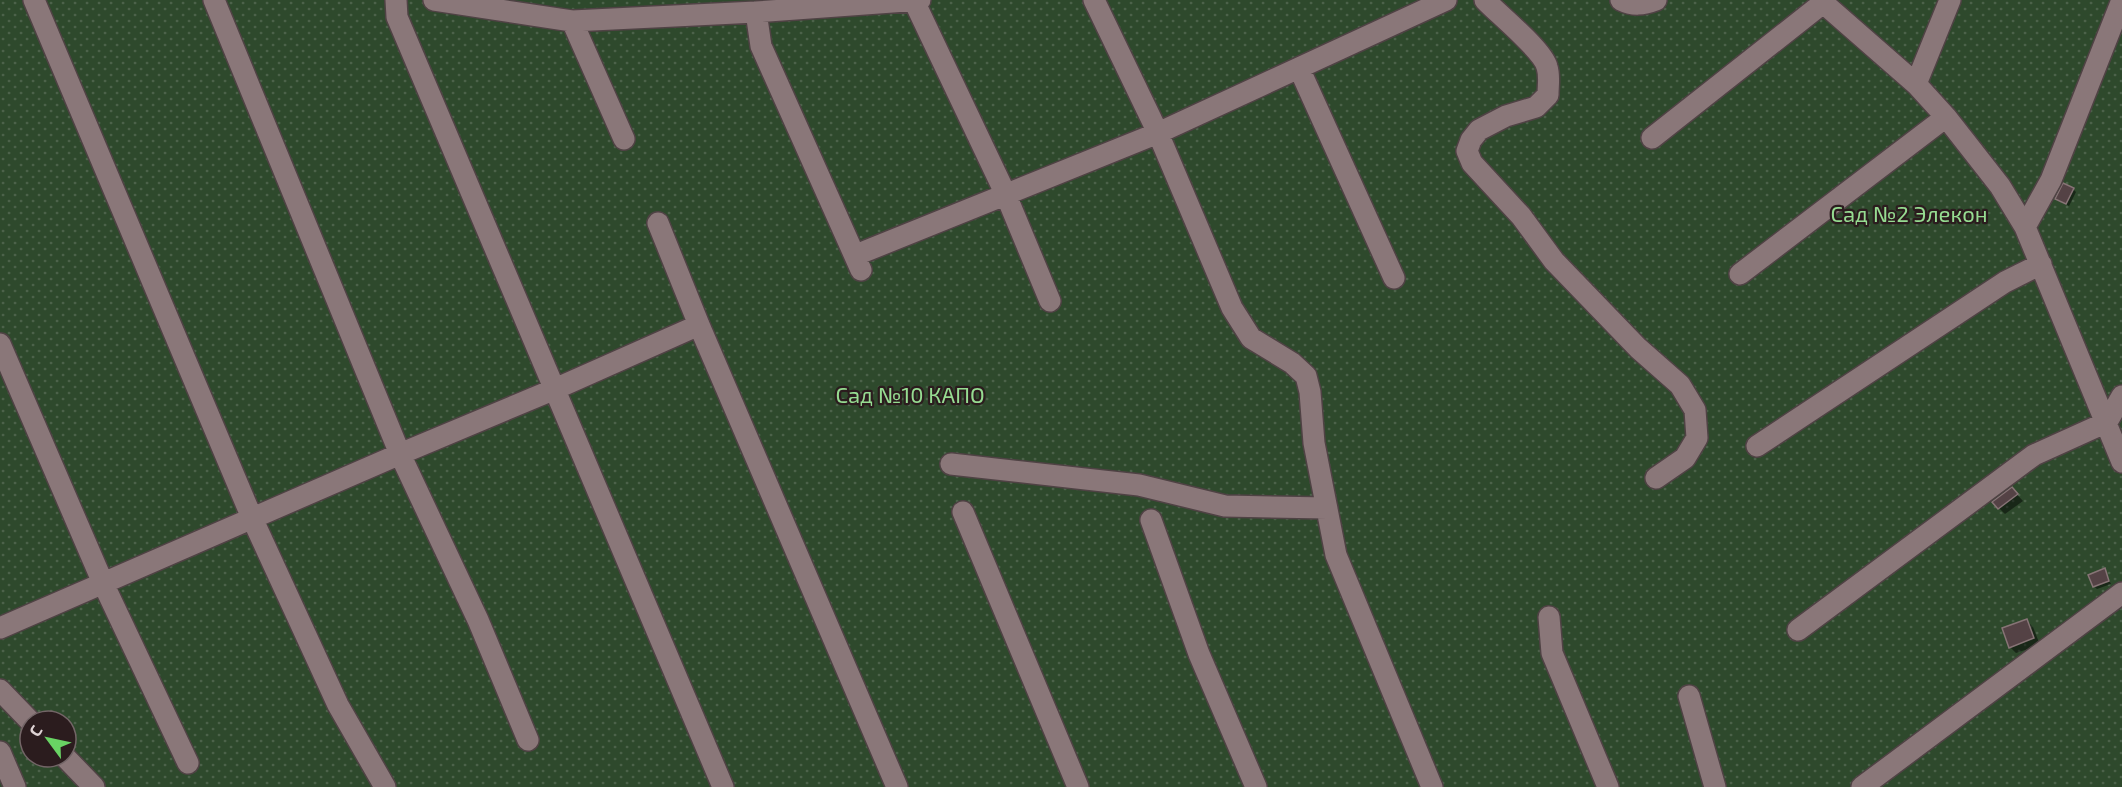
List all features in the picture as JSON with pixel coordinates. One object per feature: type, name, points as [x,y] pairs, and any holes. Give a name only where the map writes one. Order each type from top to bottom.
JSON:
[{"type":"lane","points":[[34,0],[252,518],[338,705],[385,787]]},
{"type":"lane","points":[[214,0],[400,454],[478,620],[528,740]]},
{"type":"lane","points":[[396,0],[397,17],[723,787]]},
{"type":"lane","points":[[434,0],[572,21],[756,12],[920,0]]},
{"type":"lane","points":[[1094,0],[1158,134],[1232,308],[1251,338],[1292,363],[1306,376],[1310,392],[1314,443],[1336,555],[1432,787]]},
{"type":"lane","points":[[756,12],[761,46],[859,263],[1006,195],[1158,134],[1446,0]]},
{"type":"lane","points":[[1485,0],[1547,63],[1548,95],[1536,107],[1506,116],[1479,130],[1471,140],[1467,151],[1472,163],[1521,216],[1554,261],[1638,348],[1680,385],[1695,410],[1697,438],[1685,458],[1656,478]]},
{"type":"lane","points":[[1621,0],[1634,5],[1656,0]]},
{"type":"lane","points":[[1916,84],[1950,0]]},
{"type":"lane","points":[[2025,227],[2051,180],[2122,0]]},
{"type":"lane","points":[[914,1],[1006,195],[1050,301]]},
{"type":"lane","points":[[1652,138],[1822,1],[1916,84],[1946,117],[2000,186],[2025,227],[2122,462]]},
{"type":"lane","points":[[572,21],[624,139]]},
{"type":"lane","points":[[1299,68],[1394,279]]},
{"type":"lane","points":[[1740,274],[1946,117]]},
{"type":"lane","points":[[658,223],[699,325],[897,787]]},
{"type":"lane","points":[[1756,446],[2005,282],[2041,264]]},
{"type":"lane","points":[[0,628],[699,325]]},
{"type":"lane","points":[[0,344],[103,583],[188,764]]},
{"type":"lane","points":[[1798,630],[2034,455],[2107,422],[2122,396]]},
{"type":"lane","points":[[951,464],[1139,486],[1225,506],[1327,508]]},
{"type":"lane","points":[[963,512],[1078,787]]},
{"type":"lane","points":[[1151,520],[1199,654],[1256,787]]},
{"type":"lane","points":[[1862,787],[2122,593]]},
{"type":"lane","points":[[1549,617],[1552,653],[1608,787]]},
{"type":"lane","points":[[0,690],[18,709]]},
{"type":"lane","points":[[1689,696],[1715,787]]},
{"type":"lane","points":[[0,752],[15,787]]},
{"type":"lane","points":[[77,769],[94,787]]},
{"type":"green space","name":"Сад №10 КАПО","points":[[0,0],[2122,0],[2122,787],[0,787]]},
{"type":"building","points":[[2063,183],[2074,188],[2066,204],[2055,199]]},
{"type":"building","points":[[2012,487],[2018,494],[1998,509],[1992,502]]},
{"type":"building","points":[[2105,568],[2109,581],[2093,587],[2088,575]]},
{"type":"building","points":[[2027,619],[2034,638],[2009,648],[2002,628]]},
{"type":"park label","name":"Сад №2 Элекон","points":[[1909,213]]}]
